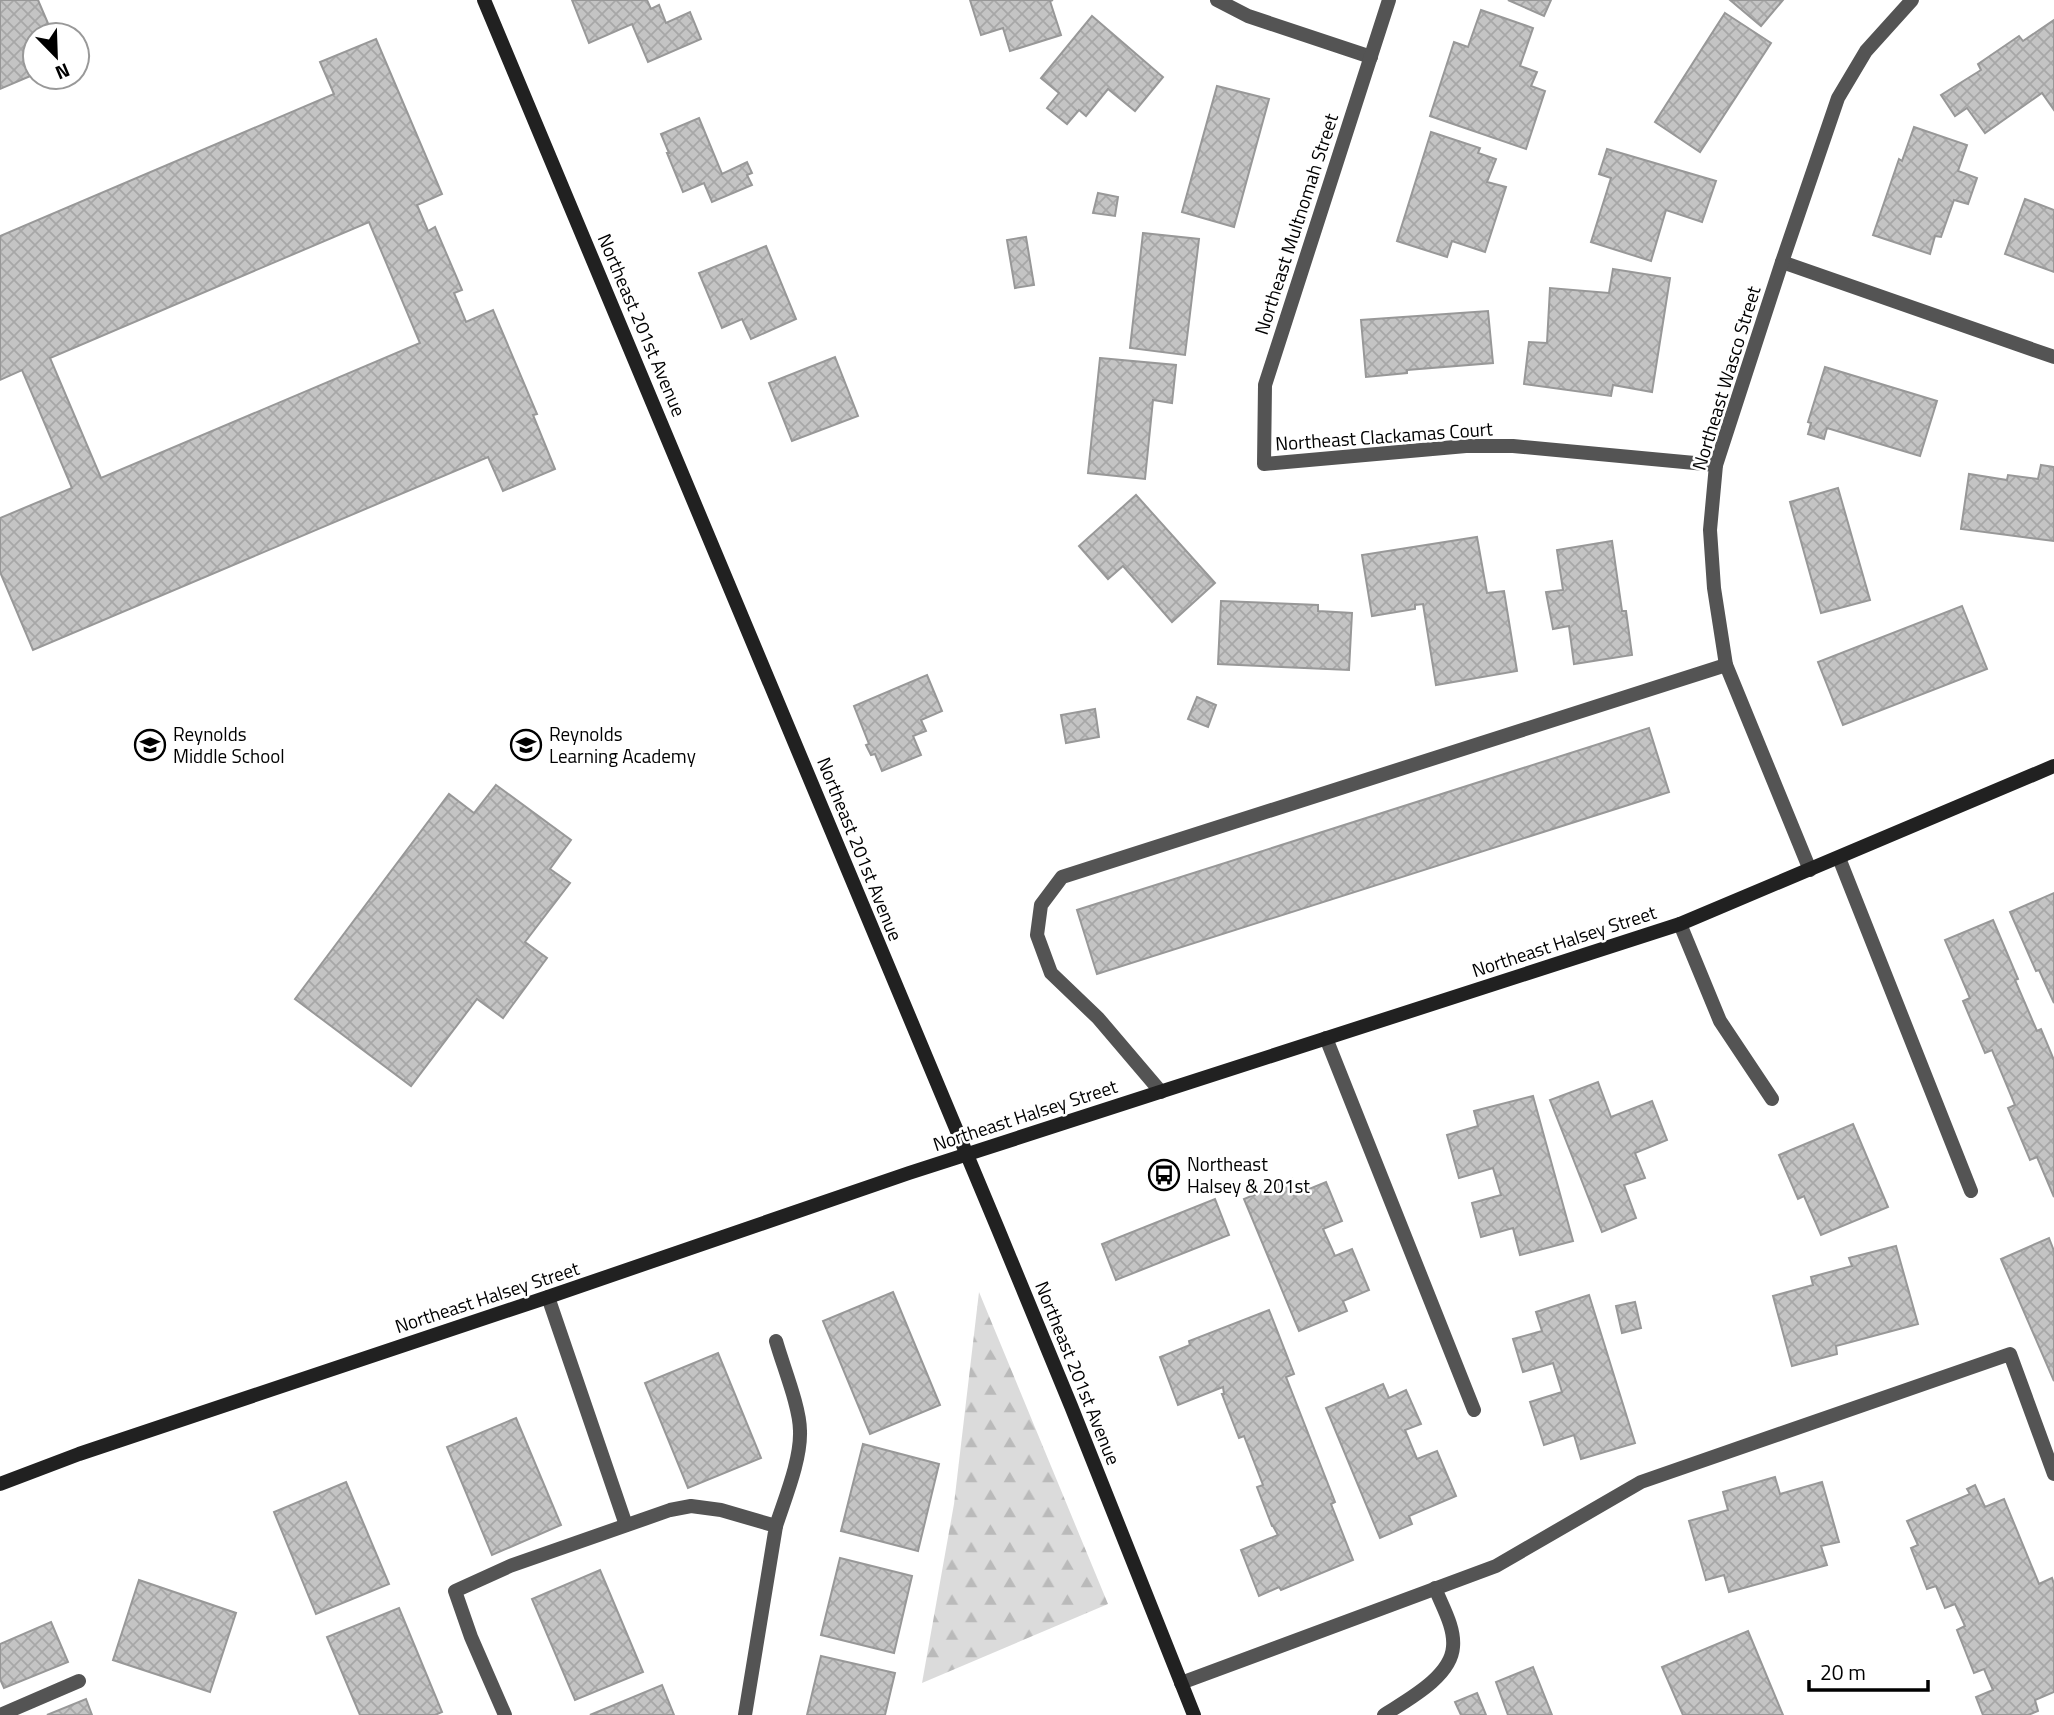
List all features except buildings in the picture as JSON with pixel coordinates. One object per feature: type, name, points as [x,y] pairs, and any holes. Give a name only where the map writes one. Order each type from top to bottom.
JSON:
[{"type":"street","name":"Northeast 201st Avenue","points":[[484,0],[1071,1406],[1194,1715]]},
{"type":"street","points":[[1217,0],[1248,16],[1371,57]]},
{"type":"street","name":"Northeast Multnomah Street","points":[[1264,464],[1265,385],[1389,0]]},
{"type":"street","name":"Northeast Wasco Street","points":[[1810,870],[1726,665],[1714,588],[1710,530],[1716,465],[1838,98],[1866,51],[1912,0]]},
{"type":"street","points":[[1782,262],[2054,357]]},
{"type":"street","name":"Northeast Clackamas Court","points":[[1264,464],[1466,446],[1513,446],[1716,465]]},
{"type":"street","points":[[1161,1091],[1098,1018],[1051,972],[1037,935],[1041,905],[1062,877],[1726,665]]},
{"type":"street","name":"Northeast Halsey Street","points":[[0,1484],[79,1454],[966,1155],[1680,923],[2054,766]]},
{"type":"street","points":[[1839,858],[1971,1191]]},
{"type":"street","points":[[1680,923],[1720,1021],[1772,1099]]},
{"type":"street","points":[[1326,1038],[1474,1410]]},
{"type":"street","points":[[548,1297],[626,1525]]},
{"type":"street","points":[[745,1715],[776,1526],[798,1453],[800,1431],[798,1413],[776,1342]]},
{"type":"street","points":[[1181,1683],[1496,1566],[1641,1482],[2010,1354],[2054,1474]]},
{"type":"street","points":[[505,1715],[471,1637],[455,1591],[510,1566],[670,1510],[691,1506],[721,1510],[776,1526]]},
{"type":"street","points":[[1384,1715],[1441,1674],[1450,1660],[1453,1646],[1450,1623],[1435,1588]]},
{"type":"street","points":[[0,1715],[79,1681]]},
{"type":"green space","points":[[979,1292],[1108,1604],[922,1683],[954,1504]]},
{"type":"place","name":"Reynolds Middle School","points":[[150,745]]},
{"type":"place","name":"Reynolds Learning Academy","points":[[526,745]]},
{"type":"place","name":"Northeast Halsey & 201st","points":[[1164,1175]]}]
